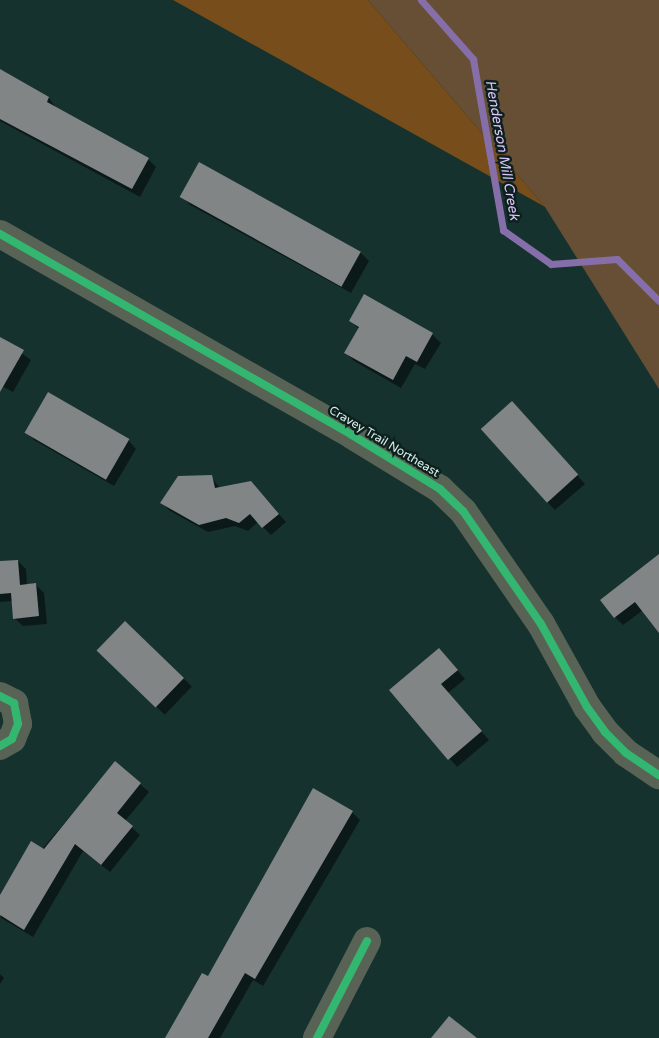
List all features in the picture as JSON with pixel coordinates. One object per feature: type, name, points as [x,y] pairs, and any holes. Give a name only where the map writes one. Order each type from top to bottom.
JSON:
[{"type":"street","name":"Cravey Trail Northeast","points":[[0,234],[343,430],[440,489],[463,510],[535,616],[587,707],[606,732],[626,753],[659,775]]},
{"type":"street","points":[[0,696],[14,703],[18,724],[12,740],[0,746]]},
{"type":"street","points":[[317,1038],[367,941]]},
{"type":"shaded area","points":[[173,0],[368,0],[545,207],[538,203]]},
{"type":"shaded area","points":[[368,0],[659,0],[659,389],[545,207]]},
{"type":"building","points":[[0,69],[49,97],[47,102],[149,158],[132,189],[0,119]]},
{"type":"building","points":[[199,162],[361,252],[341,287],[180,197]]},
{"type":"building","points":[[364,294],[433,333],[417,362],[406,356],[393,380],[344,353],[359,327],[349,321]]},
{"type":"building","points":[[0,337],[24,350],[0,392]]},
{"type":"building","points":[[48,392],[129,439],[106,480],[24,433]]},
{"type":"building","points":[[512,401],[578,475],[547,503],[481,429]]},
{"type":"building","points":[[212,475],[215,488],[251,481],[279,514],[262,528],[250,514],[239,523],[226,518],[199,525],[160,503],[178,476]]},
{"type":"building","points":[[659,554],[659,633],[635,602],[614,618],[600,600]]},
{"type":"building","points":[[18,560],[20,585],[36,583],[39,616],[13,619],[11,593],[0,594],[0,561]]},
{"type":"building","points":[[125,621],[184,678],[156,707],[97,650]]},
{"type":"building","points":[[439,648],[458,670],[441,684],[482,731],[448,760],[389,690]]},
{"type":"building","points":[[115,761],[141,783],[117,813],[133,826],[101,865],[75,844],[24,930],[0,915],[0,895],[31,841],[44,849]]},
{"type":"building","points":[[313,788],[353,811],[255,979],[245,973],[208,1038],[165,1038],[202,973],[208,976]]},
{"type":"building","points":[[449,1016],[477,1038],[431,1038]]},
{"type":"waterway","name":"Henderson Mill Creek","points":[[421,0],[473,59],[503,230],[551,264],[617,259],[659,301]]},
{"type":"cycle path","points":[[0,234],[352,435],[440,489],[463,511],[541,624],[587,707],[605,732],[626,753],[659,775]]},
{"type":"cycle path","points":[[0,696],[14,703],[18,724],[12,739],[0,746]]},
{"type":"cycle path","points":[[317,1038],[367,941]]}]
